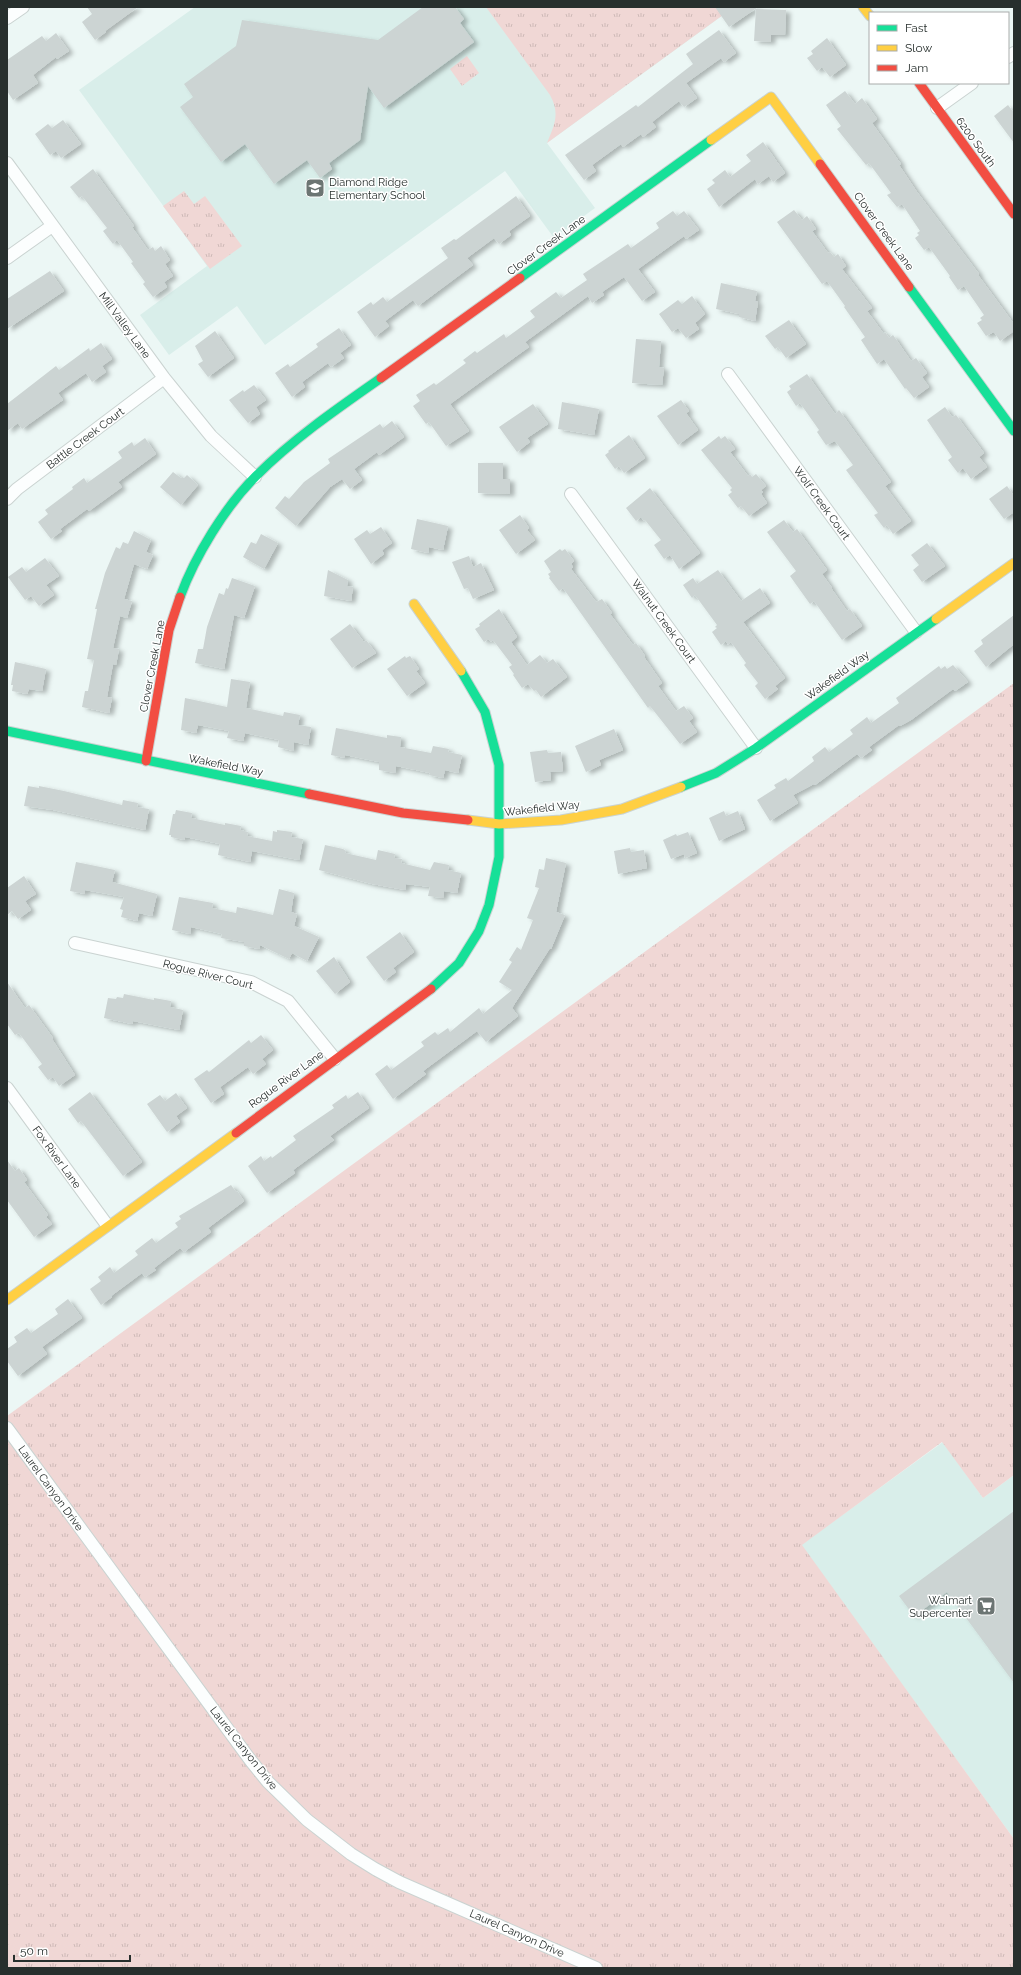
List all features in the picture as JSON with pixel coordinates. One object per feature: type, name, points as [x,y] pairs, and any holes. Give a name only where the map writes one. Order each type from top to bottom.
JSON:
[{"type":"street","points":[[7,18],[23,7]]},
{"type":"street","name":"6200 South","points":[[920,84],[1014,214]]},
{"type":"street","points":[[937,108],[971,84]]},
{"type":"street","name":"Clover Creek Lane","points":[[146,761],[169,630],[187,578],[216,526],[255,477],[284,450],[347,402],[771,97],[1014,431]]},
{"type":"street","name":"Mill Valley Lane","points":[[7,163],[164,378],[211,436],[255,477]]},
{"type":"street","points":[[7,258],[52,226]]},
{"type":"street","name":"Wolf Creek Court","points":[[728,374],[916,632]]},
{"type":"street","name":"Battle Creek Court","points":[[7,500],[17,489],[164,378]]},
{"type":"street","name":"Walnut Creek Court","points":[[571,494],[756,748]]},
{"type":"street","name":"Wakefield Way","points":[[7,731],[402,813],[499,824],[561,820],[622,809],[716,773],[756,748],[1014,563]]},
{"type":"street","name":"Rogue River Lane","points":[[7,1300],[107,1225],[437,985],[459,963],[479,931],[489,906],[499,857],[499,765],[485,712],[455,660],[414,604]]},
{"type":"street","name":"Rogue River Court","points":[[75,943],[251,982],[288,1002],[335,1059]]},
{"type":"street","name":"Fox River Lane","points":[[7,1088],[107,1225]]},
{"type":"street","name":"Laurel Canyon Drive","points":[[7,1428],[250,1761],[273,1787],[307,1820],[351,1854],[399,1882],[596,1968]]},
{"type":"shaded area","name":"Diamond Ridge Elementary School","points":[[195,7],[734,7],[547,143],[595,208],[554,238],[505,171],[265,345],[237,306],[169,355],[140,315],[207,266],[79,90]]},
{"type":"shaded area","points":[[943,1442],[983,1498],[1014,1475],[1014,1839],[801,1545]]},
{"type":"green space","points":[[486,7],[734,7],[547,143],[554,124],[556,113],[553,101]]},
{"type":"green space","points":[[467,56],[479,73],[462,86],[450,69]]},
{"type":"green space","points":[[184,191],[194,204],[205,196],[242,246],[210,269],[163,206]]},
{"type":"green space","points":[[1014,683],[1014,1475],[983,1498],[942,1442],[802,1545],[1014,1839],[1014,1968],[7,1968],[7,1416]]},
{"type":"building","points":[[87,7],[138,7],[95,40],[82,22],[92,14]]},
{"type":"building","points":[[423,7],[455,7],[464,19],[460,23],[474,42],[384,108],[368,86],[360,140],[329,163],[332,169],[320,178],[307,160],[274,184],[245,144],[221,162],[180,107],[193,97],[184,84],[236,46],[242,20],[378,40]]},
{"type":"building","points":[[715,7],[758,7],[729,27]]},
{"type":"building","points":[[756,9],[786,10],[785,35],[771,35],[771,42],[754,41]]},
{"type":"building","points":[[719,30],[736,53],[724,62],[721,58],[686,83],[697,98],[684,107],[679,101],[652,122],[656,127],[643,137],[641,134],[623,147],[621,144],[592,165],[596,171],[584,180],[565,155],[636,105],[638,107],[693,64],[686,54]]},
{"type":"building","points":[[56,33],[69,51],[57,59],[56,57],[33,75],[38,83],[13,100],[7,91],[7,60],[42,36],[46,41]]},
{"type":"building","points":[[827,38],[846,65],[830,77],[822,67],[817,71],[807,58],[813,54],[811,51]]},
{"type":"building","points":[[845,91],[855,104],[862,98],[877,119],[872,123],[901,164],[899,165],[917,192],[979,274],[978,275],[1014,324],[1014,331],[1000,341],[994,332],[986,336],[977,323],[982,320],[980,318],[984,315],[964,286],[958,290],[929,247],[924,250],[915,238],[919,235],[917,233],[920,231],[902,204],[897,207],[887,195],[891,193],[869,163],[866,165],[837,129],[841,126],[826,105]]},
{"type":"building","points":[[1008,105],[1014,113],[1014,143],[994,116]]},
{"type":"building","points":[[63,120],[81,144],[61,158],[56,151],[50,155],[35,134],[48,124],[52,128]]},
{"type":"building","points":[[763,142],[785,173],[773,182],[769,176],[758,184],[755,179],[719,207],[707,189],[715,183],[712,180],[725,170],[730,177],[751,161],[746,155]]},
{"type":"building","points":[[93,169],[134,226],[132,227],[148,250],[153,247],[155,251],[161,246],[170,260],[165,264],[173,276],[164,282],[167,287],[153,297],[143,284],[145,282],[131,263],[133,262],[117,240],[113,244],[103,231],[107,228],[82,196],[79,198],[70,187]]},
{"type":"building","points":[[516,196],[530,216],[509,231],[511,235],[499,244],[494,238],[467,258],[473,265],[418,306],[413,300],[385,321],[389,326],[375,337],[357,312],[371,302],[373,305],[383,297],[387,302],[448,258],[441,248],[454,239],[456,240]]},
{"type":"building","points":[[794,210],[802,220],[807,216],[816,229],[812,231],[828,253],[830,252],[834,257],[838,254],[846,266],[842,269],[872,308],[867,311],[884,334],[885,332],[889,338],[893,335],[911,361],[916,358],[927,373],[922,377],[929,387],[914,398],[906,388],[905,389],[884,359],[877,364],[861,340],[865,337],[844,307],[845,306],[827,281],[822,284],[777,222]]},
{"type":"building","points":[[673,211],[677,216],[684,211],[699,230],[686,239],[684,236],[638,269],[655,292],[642,301],[624,277],[602,292],[604,295],[592,303],[588,296],[525,342],[529,347],[450,404],[469,431],[446,446],[429,422],[426,424],[413,406],[420,401],[416,395],[434,383],[436,385],[466,363],[463,360],[475,351],[477,353],[504,334],[506,338],[535,317],[530,311],[556,292],[561,298],[587,280],[583,274],[628,244],[631,248],[659,228],[656,223]]},
{"type":"building","points":[[50,271],[64,291],[7,329],[7,299]]},
{"type":"building","points":[[721,283],[757,291],[755,301],[758,302],[755,321],[739,317],[739,314],[716,309]]},
{"type":"building","points":[[692,296],[705,314],[695,323],[699,329],[686,338],[678,328],[672,332],[659,314],[678,300],[682,304]]},
{"type":"building","points":[[789,320],[806,344],[786,358],[778,347],[775,349],[765,336]]},
{"type":"building","points":[[339,328],[351,345],[340,353],[344,358],[331,367],[328,363],[302,382],[305,387],[292,397],[275,373],[288,364],[290,367],[318,347],[316,344]]},
{"type":"building","points":[[215,331],[234,358],[208,377],[198,364],[203,361],[195,346]]},
{"type":"building","points":[[636,339],[661,341],[659,367],[664,368],[662,385],[632,383]]},
{"type":"building","points":[[101,343],[112,359],[102,366],[106,372],[92,382],[86,373],[58,393],[63,400],[22,429],[18,423],[7,431],[7,404],[56,366],[59,370],[89,348],[90,351]]},
{"type":"building","points":[[807,374],[835,414],[839,410],[891,482],[885,486],[911,521],[893,534],[887,525],[884,528],[874,515],[878,513],[846,470],[853,465],[835,441],[826,445],[817,432],[819,430],[800,403],[796,406],[787,392],[791,389],[789,386]]},
{"type":"building","points":[[254,385],[266,400],[256,407],[260,414],[248,423],[229,400],[243,390],[244,392]]},
{"type":"building","points":[[681,400],[689,411],[686,413],[698,430],[678,445],[657,416]]},
{"type":"building","points":[[562,402],[599,409],[594,435],[558,429]]},
{"type":"building","points":[[533,404],[548,424],[527,438],[530,442],[517,452],[499,427]]},
{"type":"building","points":[[945,407],[952,417],[956,415],[984,453],[979,457],[987,467],[971,479],[963,468],[958,473],[948,460],[952,457],[927,420]]},
{"type":"building","points":[[392,421],[404,437],[379,455],[377,452],[354,469],[362,480],[350,489],[342,479],[330,487],[296,526],[275,508],[285,496],[289,499],[304,482],[330,463],[328,459],[380,424],[383,428]]},
{"type":"building","points":[[629,435],[645,458],[624,473],[619,466],[615,469],[605,455]]},
{"type":"building","points":[[719,436],[721,439],[725,436],[735,449],[730,452],[748,476],[750,474],[752,477],[756,474],[766,486],[761,490],[763,492],[761,494],[767,503],[749,516],[741,506],[738,508],[728,495],[732,492],[730,490],[732,488],[701,450]]},
{"type":"building","points":[[145,438],[156,454],[118,482],[122,487],[89,511],[87,509],[60,529],[62,531],[51,539],[38,522],[48,514],[45,510],[73,489],[72,487],[84,478],[87,483],[122,458],[118,452],[132,442],[134,446]]},
{"type":"building","points":[[478,463],[503,463],[503,479],[510,479],[510,494],[478,493]]},
{"type":"building","points":[[173,472],[181,478],[184,478],[187,475],[198,485],[181,505],[160,487]]},
{"type":"building","points":[[1007,486],[1014,496],[1014,512],[1004,519],[989,499]]},
{"type":"building","points":[[650,488],[700,553],[679,569],[670,555],[664,559],[654,545],[661,540],[645,520],[644,521],[641,517],[636,521],[626,508]]},
{"type":"building","points":[[520,515],[529,528],[527,530],[535,540],[516,554],[499,530]]},
{"type":"building","points":[[417,519],[448,526],[443,550],[429,547],[428,553],[411,549]]},
{"type":"building","points":[[784,520],[793,532],[797,529],[827,570],[822,574],[831,588],[847,611],[850,609],[862,626],[842,640],[814,601],[810,604],[790,576],[796,571],[767,532]]},
{"type":"building","points":[[381,527],[392,543],[382,550],[384,554],[371,564],[354,539],[367,530],[370,534]]},
{"type":"building","points":[[134,531],[151,540],[146,552],[153,555],[147,569],[134,564],[124,599],[132,601],[127,618],[120,616],[113,648],[119,649],[116,665],[113,664],[107,697],[112,698],[109,713],[82,707],[85,691],[88,691],[94,660],[87,659],[97,609],[95,609],[105,573],[116,547],[120,549],[123,542],[128,544]]},
{"type":"building","points":[[261,534],[278,543],[264,569],[243,557],[251,542],[256,544]]},
{"type":"building","points":[[927,543],[945,566],[922,582],[913,570],[919,565],[911,555]]},
{"type":"building","points":[[560,549],[562,551],[565,549],[574,561],[571,564],[573,567],[571,569],[596,602],[602,599],[612,613],[610,614],[633,645],[636,643],[662,683],[658,686],[676,711],[684,706],[693,718],[689,721],[697,732],[680,744],[650,706],[648,708],[563,588],[559,591],[549,578],[550,577],[548,574],[551,572],[544,561]]},
{"type":"building","points":[[469,556],[473,567],[481,563],[494,590],[473,599],[468,588],[464,589],[452,562]]},
{"type":"building","points":[[45,558],[59,576],[46,585],[54,595],[39,606],[31,596],[25,600],[8,577],[22,567],[26,572]]},
{"type":"building","points":[[328,570],[348,580],[347,586],[353,587],[351,601],[324,596]]},
{"type":"building","points":[[718,570],[741,601],[760,588],[770,603],[743,622],[785,678],[775,686],[778,689],[765,699],[755,686],[758,683],[744,665],[746,663],[731,642],[728,645],[726,641],[721,645],[712,632],[717,628],[715,627],[717,625],[695,595],[692,598],[683,585],[693,578],[697,584]]},
{"type":"building","points":[[232,578],[255,586],[244,618],[234,615],[224,669],[195,663],[198,649],[203,649],[207,627],[219,593],[224,595]]},
{"type":"building","points":[[499,609],[517,637],[511,642],[527,665],[540,655],[547,663],[553,659],[567,677],[541,697],[536,690],[534,691],[528,684],[522,688],[509,667],[512,665],[493,640],[491,642],[489,639],[484,642],[475,629],[480,626],[479,624]]},
{"type":"building","points":[[1014,615],[1014,644],[986,667],[974,651],[983,644],[981,640]]},
{"type":"building","points":[[350,624],[364,642],[366,640],[376,653],[352,668],[330,639]]},
{"type":"building","points":[[405,656],[406,658],[410,656],[419,669],[416,671],[425,683],[407,696],[387,669]]},
{"type":"building","points":[[15,662],[46,669],[42,691],[29,689],[27,694],[12,691],[13,685],[11,685]]},
{"type":"building","points":[[953,665],[968,682],[955,691],[953,689],[911,720],[900,726],[899,725],[869,747],[872,750],[861,758],[857,754],[815,785],[814,784],[793,795],[798,803],[770,821],[757,800],[776,788],[774,785],[786,778],[788,781],[814,761],[812,757],[825,747],[829,752],[853,734],[850,730],[867,717],[871,723],[899,703],[896,698],[939,666],[941,669],[945,666],[947,669]]},
{"type":"building","points":[[231,679],[250,682],[246,708],[283,716],[284,712],[300,715],[298,725],[311,727],[308,745],[294,742],[293,751],[278,747],[279,740],[245,733],[243,741],[227,738],[229,731],[198,725],[196,733],[181,730],[185,698],[227,707]]},
{"type":"building","points":[[336,728],[387,738],[387,735],[401,737],[400,747],[431,753],[433,746],[449,749],[448,752],[462,755],[458,773],[445,770],[443,778],[429,775],[430,773],[396,766],[395,773],[379,770],[379,762],[345,755],[345,758],[331,755]]},
{"type":"building","points":[[614,729],[623,750],[599,760],[601,765],[586,772],[575,746]]},
{"type":"building","points":[[547,750],[548,753],[561,752],[563,771],[550,772],[551,780],[535,782],[530,752]]},
{"type":"building","points":[[28,786],[39,788],[39,786],[64,791],[122,805],[123,800],[138,803],[137,807],[149,809],[145,830],[53,810],[24,806]]},
{"type":"building","points":[[176,810],[192,813],[191,818],[225,825],[225,823],[241,826],[240,830],[248,832],[247,836],[272,841],[273,831],[277,832],[277,830],[292,832],[291,837],[303,839],[299,860],[252,851],[250,862],[218,855],[220,844],[185,837],[184,840],[171,837],[171,835],[169,835],[173,814],[175,814]]},
{"type":"building","points":[[724,811],[726,816],[738,811],[745,829],[719,841],[709,818]]},
{"type":"building","points":[[688,832],[697,853],[685,858],[684,854],[671,859],[663,840],[676,834],[677,836]]},
{"type":"building","points":[[325,845],[343,849],[346,851],[345,853],[376,860],[378,850],[395,854],[394,858],[402,859],[401,863],[430,870],[434,862],[449,865],[448,870],[461,873],[457,893],[444,891],[443,898],[428,896],[430,887],[406,884],[405,890],[372,884],[319,870]]},
{"type":"building","points":[[630,848],[631,852],[644,850],[647,868],[618,874],[614,851]]},
{"type":"building","points":[[546,858],[566,863],[556,912],[565,915],[551,949],[550,948],[512,1008],[518,1016],[486,1042],[477,1031],[423,1071],[426,1074],[393,1099],[375,1074],[387,1065],[391,1070],[424,1046],[421,1042],[435,1032],[438,1035],[448,1028],[450,1032],[479,1008],[483,1014],[512,990],[499,982],[512,962],[509,960],[517,947],[521,950],[533,920],[527,918],[539,888],[535,887],[539,869],[544,870]]},
{"type":"building","points":[[76,862],[115,870],[112,882],[157,894],[152,916],[139,913],[137,921],[121,917],[123,910],[120,909],[124,897],[85,890],[85,894],[70,891]]},
{"type":"building","points":[[24,876],[36,894],[25,901],[31,910],[18,919],[12,911],[7,915],[7,888]]},
{"type":"building","points":[[279,889],[294,893],[291,912],[297,914],[294,926],[319,937],[307,961],[292,953],[289,959],[260,945],[259,949],[244,946],[244,942],[221,938],[222,934],[191,927],[190,934],[172,930],[179,897],[213,903],[212,908],[236,913],[237,907],[273,915]]},
{"type":"building","points":[[400,932],[414,952],[393,968],[396,972],[384,981],[366,957]]},
{"type":"building","points":[[334,957],[350,982],[335,994],[316,971]]},
{"type":"building","points":[[7,982],[25,1008],[29,1005],[53,1038],[52,1039],[75,1075],[59,1086],[53,1077],[48,1080],[38,1067],[42,1064],[19,1033],[15,1035],[7,1024]]},
{"type":"building","points":[[124,994],[154,1000],[154,998],[171,1001],[170,1007],[183,1010],[179,1030],[133,1021],[132,1024],[104,1018],[108,998],[123,998]]},
{"type":"building","points":[[261,1035],[273,1050],[262,1059],[266,1064],[253,1074],[248,1067],[220,1087],[224,1094],[211,1103],[194,1079],[207,1070],[209,1072],[249,1040],[251,1043]]},
{"type":"building","points":[[90,1092],[142,1162],[123,1176],[81,1121],[78,1123],[68,1109]]},
{"type":"building","points":[[358,1092],[369,1108],[330,1136],[334,1140],[293,1170],[295,1173],[267,1193],[248,1166],[261,1156],[264,1161],[271,1156],[272,1158],[296,1140],[293,1136],[334,1108],[332,1105],[346,1095],[348,1099]]},
{"type":"building","points":[[176,1093],[187,1108],[176,1116],[180,1122],[167,1132],[147,1104],[160,1095],[165,1101]]},
{"type":"building","points":[[7,1160],[15,1171],[19,1168],[27,1180],[24,1182],[48,1215],[46,1217],[52,1224],[34,1237],[7,1200]]},
{"type":"building","points":[[231,1185],[244,1201],[208,1228],[211,1232],[184,1252],[180,1248],[154,1268],[156,1270],[145,1277],[142,1273],[101,1305],[90,1289],[101,1281],[98,1277],[110,1267],[114,1273],[138,1255],[135,1251],[152,1238],[156,1243],[178,1227],[175,1223],[181,1219],[179,1216]]},
{"type":"building","points":[[68,1299],[82,1318],[42,1347],[47,1354],[18,1376],[7,1361],[7,1349],[17,1342],[14,1337],[27,1328],[31,1333],[58,1314],[55,1309]]},
{"type":"building","name":"Walmart Supercenter","points":[[1014,1511],[1014,1683],[947,1592],[914,1616],[899,1596]]},
{"type":"traffic: fast","points":[[520,278],[711,140]]},
{"type":"traffic: fast","points":[[909,287],[1014,431]]},
{"type":"traffic: fast","points":[[180,597],[186,581],[202,549],[222,517],[244,488],[285,449],[332,412],[381,378]]},
{"type":"traffic: fast","points":[[681,787],[716,773],[756,748],[936,619]]},
{"type":"traffic: fast","points":[[431,989],[459,963],[479,931],[489,905],[499,857],[499,765],[485,712],[461,671]]},
{"type":"traffic: fast","points":[[7,731],[309,794]]},
{"type":"traffic: slow","points":[[863,7],[869,15]]},
{"type":"traffic: slow","points":[[711,140],[771,97],[820,164]]},
{"type":"traffic: slow","points":[[936,619],[1014,563]]},
{"type":"traffic: slow","points":[[414,604],[461,671]]},
{"type":"traffic: slow","points":[[468,820],[499,824],[561,820],[622,809],[681,787]]},
{"type":"traffic: slow","points":[[7,1300],[236,1133]]},
{"type":"traffic: jam","points":[[920,84],[1014,214]]},
{"type":"traffic: jam","points":[[820,164],[909,287]]},
{"type":"traffic: jam","points":[[381,378],[520,278]]},
{"type":"traffic: jam","points":[[146,761],[169,630],[180,597]]},
{"type":"traffic: jam","points":[[309,794],[403,813],[468,820]]},
{"type":"traffic: jam","points":[[236,1133],[431,989]]},
{"type":"place","name":"Diamond Ridge Elementary School","points":[[315,188]]},
{"type":"place","name":"Walmart Supercenter","points":[[986,1606]]}]
